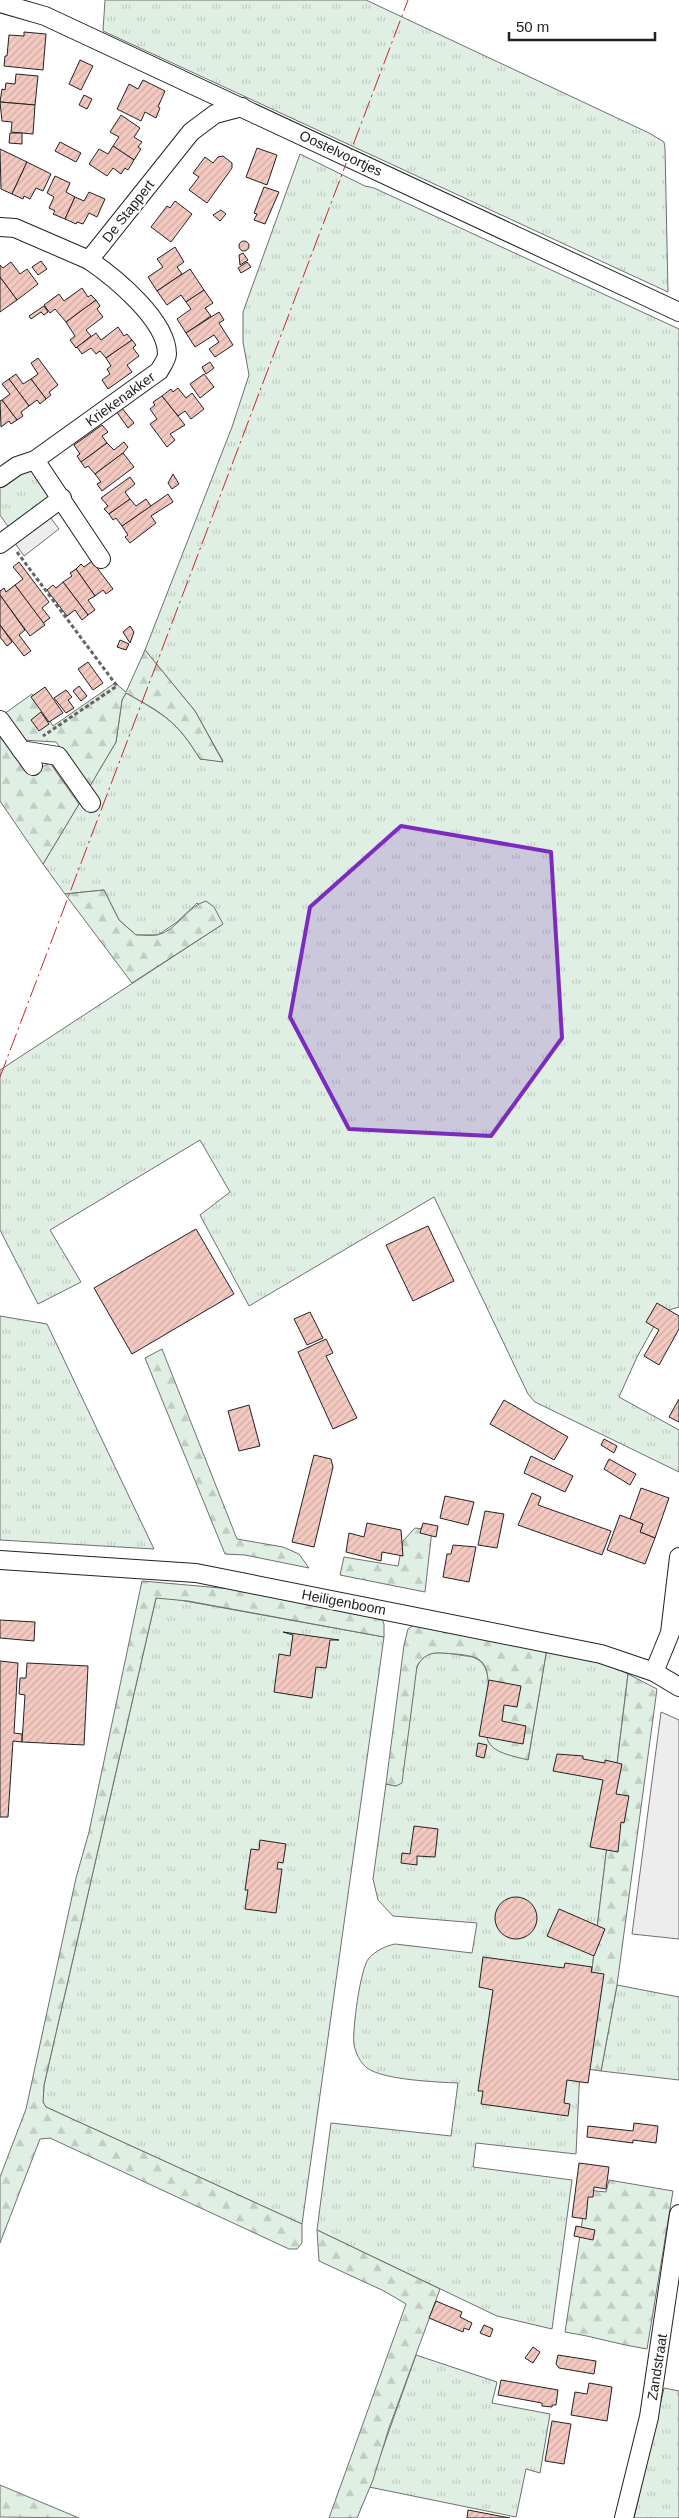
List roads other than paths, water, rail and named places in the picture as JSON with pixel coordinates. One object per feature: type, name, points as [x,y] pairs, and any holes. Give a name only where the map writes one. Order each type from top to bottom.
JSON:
[{"type":"street","name":"Oostelvoortjes","points":[[0,2],[45,16],[679,312]]},
{"type":"street","name":"De Stappert","points":[[88,260],[191,132],[215,114],[242,107]]},
{"type":"street","points":[[0,227],[15,228],[88,260]]},
{"type":"street","name":"Kriekenakker","points":[[0,478],[17,466],[36,460],[159,371],[167,356],[165,339],[138,301],[112,276],[88,260]]},
{"type":"street","points":[[36,460],[101,559]]},
{"type":"street","points":[[4,542],[62,498]]},
{"type":"street","points":[[0,720],[33,766]]},
{"type":"street","points":[[21,750],[58,756],[92,803]]},
{"type":"street","points":[[654,1672],[670,1633],[679,1557]]},
{"type":"street","name":"Heiligenboom","points":[[0,1560],[196,1573],[601,1654],[654,1672],[679,1687]]},
{"type":"street","name":"Zandstraat","points":[[624,2518],[649,2417],[679,2214]]}]
